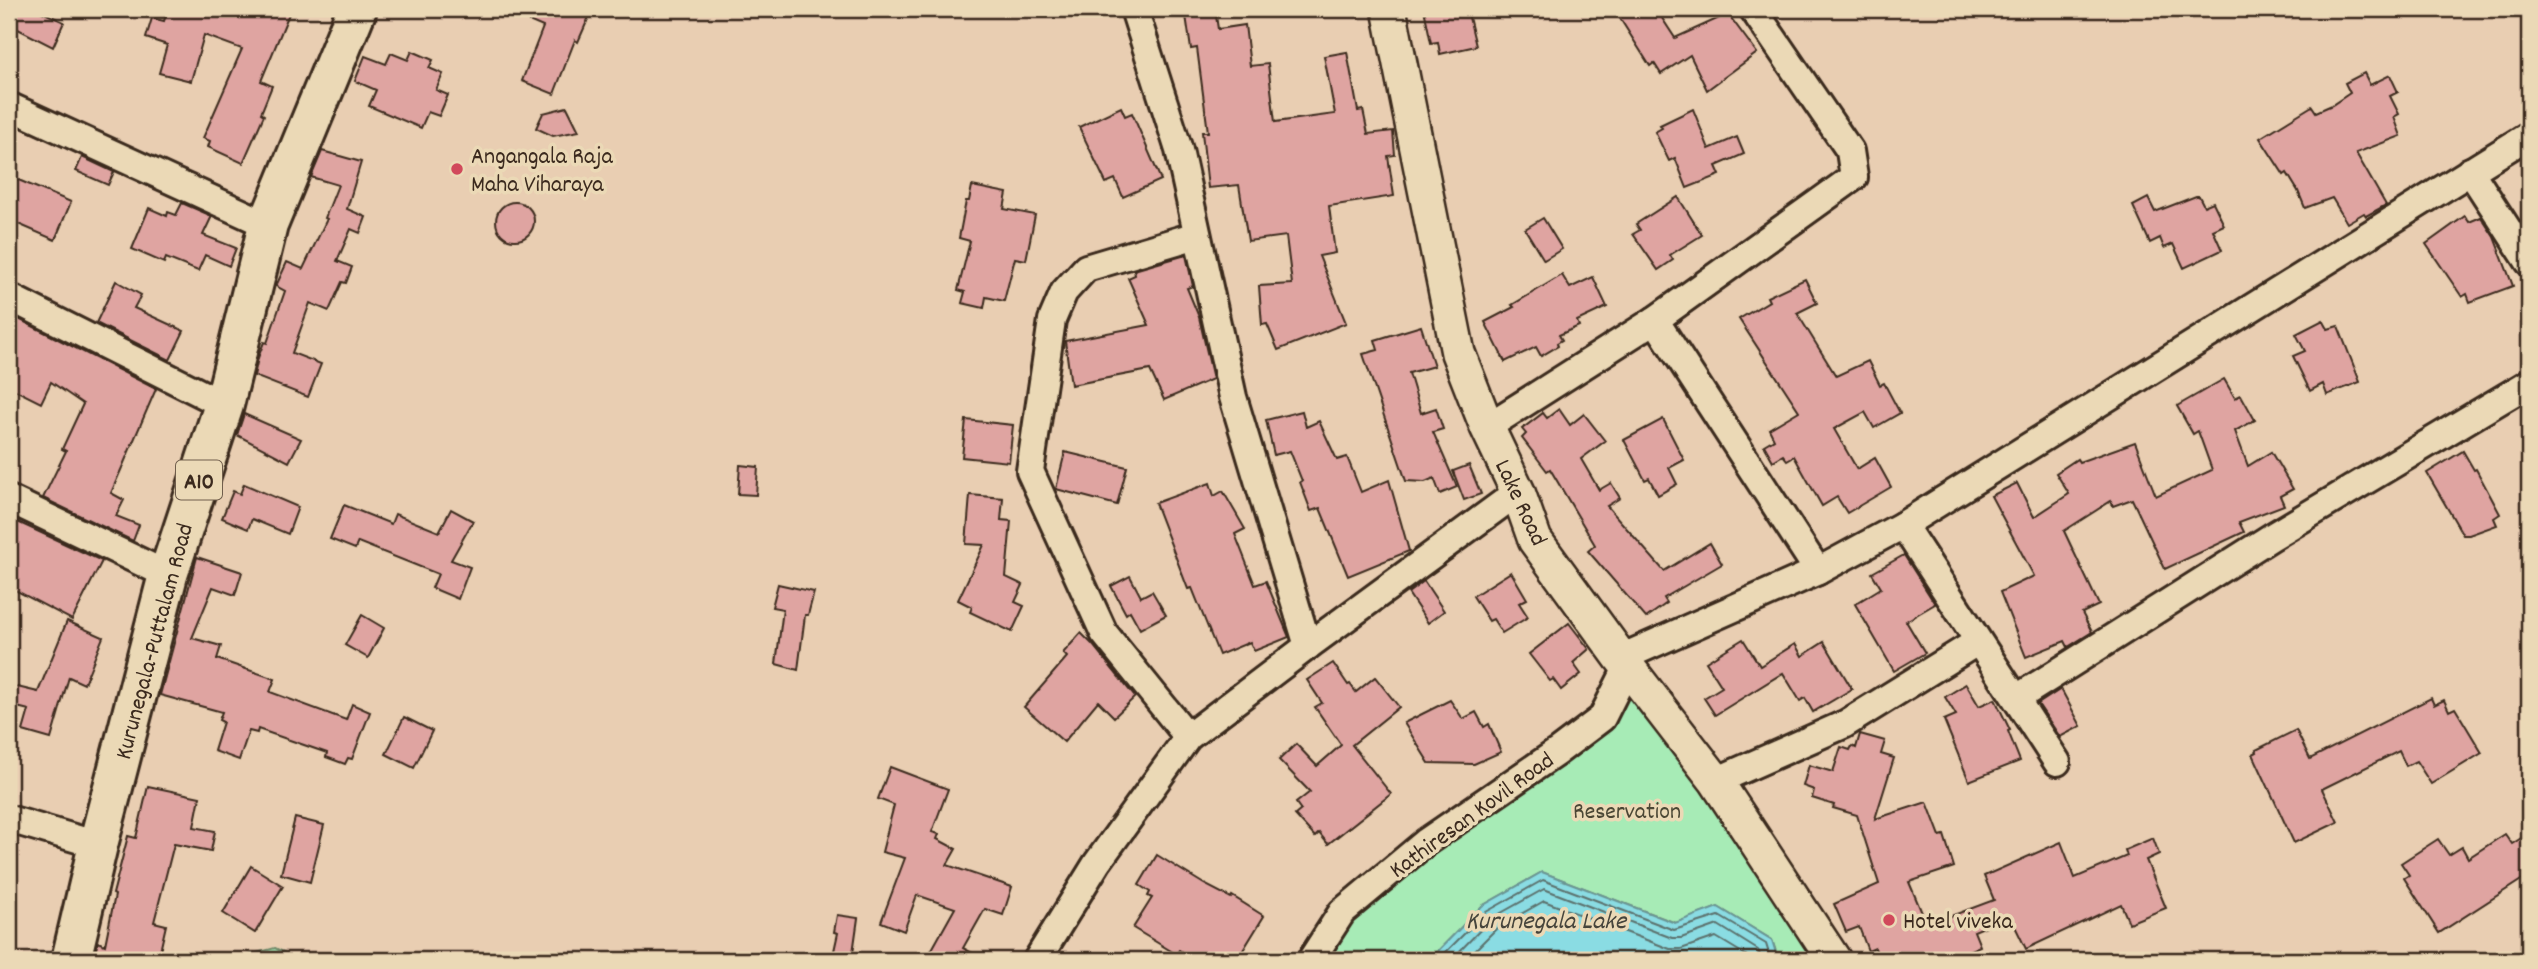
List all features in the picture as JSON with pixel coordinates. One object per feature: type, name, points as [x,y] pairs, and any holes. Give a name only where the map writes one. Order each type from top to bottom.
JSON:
[{"type":"highway","name":"Kurunegala-Puttalam Road","points":[[71,960],[168,575],[224,405],[268,225],[357,9]]},
{"type":"main road","name":"Lake Road","points":[[1389,9],[1458,353],[1535,540],[1624,662],[1716,781],[1834,960]]},
{"type":"street","points":[[1134,9],[1179,150],[1233,397],[1307,646]]},
{"type":"street","points":[[1487,427],[1655,320],[1854,177],[1850,151],[1753,9]]},
{"type":"street","points":[[9,106],[268,225]]},
{"type":"street","points":[[1624,662],[1818,570],[1903,525],[2529,135]]},
{"type":"street","points":[[2470,170],[2529,262]]},
{"type":"street","points":[[1188,737],[1104,633],[1030,471],[1052,320],[1064,292],[1086,268],[1197,235]]},
{"type":"street","points":[[9,297],[224,405]]},
{"type":"street","points":[[1655,320],[1818,570]]},
{"type":"street","points":[[2017,698],[2273,537],[2529,383]]},
{"type":"street","points":[[1037,960],[1097,863],[1188,737],[1517,492]]},
{"type":"street","points":[[9,499],[168,575]]},
{"type":"street","points":[[1903,525],[2057,762]]},
{"type":"street","points":[[1716,781],[1845,724],[1977,642]]},
{"type":"street","name":"Kathiresan Kovil Road","points":[[1311,960],[1342,912],[1426,842],[1602,718],[1624,662]]},
{"type":"street","points":[[9,819],[98,845]]},
{"type":"green space","name":"Reservation","points":[[1628,666],[1834,960],[1779,960],[1772,940],[1718,907],[1676,923],[1542,872],[1482,906],[1429,960],[1311,960],[1342,912],[1557,752]]},
{"type":"green space","points":[[275,948],[299,960],[244,960],[245,956]]},
{"type":"water","name":"Kurunegala Lake","points":[[1542,872],[1675,923],[1718,907],[1772,940],[1778,960],[1429,960],[1482,906]]},
{"type":"building","points":[[20,9],[36,9],[64,22],[53,47],[12,26]]},
{"type":"building","points":[[168,9],[291,9],[261,81],[272,86],[261,113],[264,115],[243,163],[208,147],[210,141],[203,138],[242,49],[204,35],[191,81],[159,73],[167,45],[146,38],[152,18],[164,21]]},
{"type":"building","points":[[501,9],[570,9],[589,17],[578,42],[575,40],[554,94],[522,81],[543,27]]},
{"type":"building","points":[[1185,9],[1215,9],[1218,29],[1245,25],[1250,66],[1268,64],[1275,122],[1335,114],[1324,56],[1347,52],[1358,111],[1363,110],[1368,134],[1393,131],[1395,155],[1388,156],[1394,196],[1329,206],[1335,253],[1319,256],[1346,323],[1278,350],[1267,324],[1262,325],[1259,286],[1292,284],[1286,236],[1248,241],[1239,185],[1208,188],[1202,132],[1208,132],[1197,48],[1191,49]]},
{"type":"building","points":[[1424,9],[1467,9],[1476,46],[1440,54],[1438,42],[1431,43]]},
{"type":"building","points":[[1614,9],[1656,9],[1675,38],[1728,14],[1757,53],[1707,90],[1690,55],[1661,74],[1654,63],[1650,66]]},
{"type":"building","points":[[412,51],[433,60],[429,68],[443,74],[436,90],[448,95],[439,116],[428,112],[421,128],[369,106],[376,90],[355,81],[365,56],[386,64],[391,53],[408,60]]},
{"type":"building","points":[[2364,73],[2370,85],[2390,75],[2398,92],[2390,96],[2399,114],[2394,117],[2401,136],[2356,153],[2386,205],[2347,223],[2332,198],[2305,208],[2287,173],[2284,175],[2260,138],[2312,106],[2316,112],[2332,105],[2350,93],[2345,83]]},
{"type":"building","points":[[567,107],[579,131],[553,136],[536,128],[543,113]]},
{"type":"building","points":[[1121,107],[1125,116],[1132,113],[1161,180],[1123,197],[1115,179],[1106,183],[1079,127]]},
{"type":"building","points":[[1693,109],[1709,149],[1737,137],[1744,154],[1716,166],[1720,175],[1687,188],[1675,158],[1669,161],[1655,132],[1662,128],[1660,125]]},
{"type":"building","points":[[322,151],[361,162],[347,209],[366,217],[360,233],[351,229],[337,261],[352,267],[346,283],[342,282],[329,311],[310,303],[292,353],[321,364],[308,397],[254,376],[258,358],[264,342],[267,343],[285,291],[276,286],[287,262],[303,269],[327,219],[325,218],[338,185],[311,177]]},
{"type":"building","points":[[82,157],[114,172],[108,185],[76,171]]},
{"type":"building","points":[[16,179],[71,202],[55,240],[9,220],[9,195]]},
{"type":"building","points":[[972,186],[1007,193],[1004,209],[1035,215],[1026,260],[1015,258],[1004,301],[986,297],[984,308],[962,303],[965,292],[958,290],[970,241],[959,238],[966,201],[969,201]]},
{"type":"building","points":[[2199,196],[2204,206],[2213,202],[2224,225],[2213,230],[2222,250],[2184,268],[2173,244],[2164,248],[2160,238],[2150,243],[2133,206],[2148,198],[2155,212]]},
{"type":"building","points":[[1678,197],[1702,235],[1670,255],[1673,260],[1658,270],[1633,234],[1640,230],[1636,224]]},
{"type":"building","points":[[515,202],[528,208],[534,221],[528,234],[515,240],[502,234],[496,221],[502,208]]},
{"type":"building","points":[[182,203],[212,216],[203,235],[236,248],[229,266],[205,255],[198,271],[166,258],[164,263],[132,249],[149,208],[167,216],[168,212],[176,215]]},
{"type":"building","points":[[2465,216],[2469,222],[2481,217],[2494,237],[2513,286],[2470,302],[2467,294],[2462,297],[2426,244]]},
{"type":"building","points":[[1543,218],[1562,249],[1544,260],[1525,229]]},
{"type":"building","points":[[1186,255],[1193,286],[1187,288],[1199,317],[1213,379],[1164,400],[1150,370],[1071,385],[1065,341],[1149,325],[1128,278],[1135,275],[1134,270]]},
{"type":"building","points":[[1562,275],[1570,288],[1593,277],[1607,307],[1577,321],[1579,326],[1559,335],[1562,340],[1557,343],[1558,346],[1541,356],[1536,347],[1505,362],[1485,322],[1514,307],[1512,305]]},
{"type":"building","points":[[1805,279],[1817,303],[1797,313],[1836,376],[1868,361],[1880,385],[1884,383],[1900,413],[1874,428],[1865,412],[1834,429],[1857,469],[1875,458],[1891,487],[1847,513],[1837,497],[1822,506],[1794,456],[1787,460],[1783,455],[1773,461],[1764,445],[1774,439],[1769,429],[1799,411],[1739,319],[1769,301],[1767,297]]},
{"type":"building","points":[[116,281],[141,295],[134,308],[184,331],[170,360],[96,323]]},
{"type":"building","points":[[9,314],[156,389],[111,493],[124,500],[116,516],[139,525],[133,541],[43,498],[66,451],[62,449],[83,404],[51,382],[41,403],[9,387]]},
{"type":"building","points":[[2323,320],[2328,329],[2338,326],[2360,382],[2327,395],[2323,384],[2310,391],[2293,356],[2305,351],[2296,334]]},
{"type":"building","points":[[1421,326],[1434,366],[1409,373],[1421,413],[1436,408],[1443,429],[1433,432],[1457,487],[1440,494],[1434,478],[1425,482],[1406,481],[1363,354],[1378,350],[1375,340]]},
{"type":"building","points":[[2224,379],[2235,398],[2241,395],[2255,420],[2235,431],[2248,466],[2271,452],[2293,489],[2280,496],[2284,505],[2239,522],[2244,532],[2165,569],[2132,499],[2113,506],[2111,501],[2064,531],[2099,605],[2082,613],[2092,632],[2068,647],[2065,641],[2026,657],[2000,592],[2034,576],[1991,496],[2017,483],[2034,517],[2069,494],[2056,473],[2077,459],[2079,462],[2135,442],[2156,496],[2212,470],[2198,431],[2193,434],[2177,406]]},
{"type":"building","points":[[1559,409],[1570,425],[1584,414],[1605,441],[1581,459],[1599,490],[1611,483],[1620,498],[1607,506],[1664,571],[1710,543],[1722,564],[1664,598],[1667,603],[1646,618],[1588,551],[1595,545],[1550,469],[1547,471],[1522,438],[1526,434],[1522,429],[1543,413],[1547,418]]},
{"type":"building","points":[[1302,411],[1306,427],[1319,421],[1337,460],[1347,457],[1361,492],[1389,480],[1409,551],[1348,576],[1320,508],[1311,511],[1290,451],[1274,455],[1266,420]]},
{"type":"building","points":[[244,414],[301,439],[289,462],[237,435]]},
{"type":"building","points":[[1663,419],[1684,460],[1669,468],[1677,484],[1658,495],[1649,478],[1645,480],[1624,440]]},
{"type":"building","points":[[966,420],[1013,425],[1009,462],[962,457]]},
{"type":"building","points":[[2463,451],[2500,514],[2494,518],[2497,525],[2469,535],[2463,535],[2427,473]]},
{"type":"building","points":[[1065,452],[1127,467],[1117,505],[1056,489]]},
{"type":"building","points":[[740,465],[758,467],[756,495],[738,494]]},
{"type":"building","points":[[1469,465],[1481,494],[1464,500],[1453,471]]},
{"type":"building","points":[[1210,483],[1214,496],[1223,491],[1245,529],[1235,534],[1255,585],[1266,581],[1289,637],[1254,651],[1250,642],[1219,655],[1192,588],[1188,589],[1155,503]]},
{"type":"building","points":[[244,484],[298,507],[288,534],[252,519],[248,529],[222,518],[233,491],[240,494]]},
{"type":"building","points":[[970,495],[1003,498],[1001,520],[1011,521],[1006,577],[1023,585],[1015,602],[1024,606],[1012,632],[970,612],[972,607],[958,600],[984,545],[966,544]]},
{"type":"building","points":[[344,505],[391,524],[395,514],[439,532],[451,509],[473,521],[451,560],[470,567],[458,599],[432,588],[438,574],[358,542],[355,549],[330,539]]},
{"type":"building","points":[[9,518],[102,561],[72,620],[9,587]]},
{"type":"building","points":[[1904,555],[1935,604],[1906,621],[1925,653],[1894,671],[1855,604],[1881,588],[1872,573]]},
{"type":"building","points":[[197,557],[242,572],[235,595],[213,587],[192,638],[221,646],[217,659],[275,679],[270,692],[346,720],[352,704],[370,712],[352,759],[348,758],[345,764],[326,757],[327,753],[258,729],[257,733],[249,731],[239,760],[214,751],[223,722],[219,720],[222,712],[160,695]]},
{"type":"building","points":[[1511,572],[1527,599],[1519,603],[1528,617],[1502,633],[1493,619],[1489,621],[1473,596]]},
{"type":"building","points":[[1130,576],[1141,597],[1152,591],[1166,615],[1140,629],[1130,611],[1126,614],[1111,586]]},
{"type":"building","points":[[1424,581],[1444,611],[1428,623],[1408,593]]},
{"type":"building","points":[[778,584],[814,592],[808,615],[805,615],[798,670],[776,664],[783,609],[772,607]]},
{"type":"building","points":[[362,615],[384,628],[368,658],[345,645]]},
{"type":"building","points":[[67,621],[103,637],[84,684],[69,677],[51,739],[23,731],[29,710],[9,705],[9,685],[38,692]]},
{"type":"building","points":[[1569,623],[1589,649],[1573,663],[1581,674],[1561,690],[1553,679],[1550,681],[1529,654]]},
{"type":"building","points":[[1081,633],[1135,697],[1114,717],[1098,701],[1064,742],[1024,707],[1067,657],[1063,653]]},
{"type":"building","points":[[1743,639],[1760,666],[1795,644],[1802,656],[1824,642],[1852,689],[1813,712],[1805,698],[1800,701],[1783,673],[1715,715],[1704,698],[1722,687],[1706,662]]},
{"type":"building","points":[[1333,663],[1356,692],[1375,677],[1399,707],[1352,745],[1391,794],[1328,844],[1319,833],[1315,837],[1295,815],[1301,810],[1296,803],[1310,792],[1279,760],[1296,744],[1317,766],[1341,745],[1315,707],[1322,703],[1307,680]]},
{"type":"building","points":[[1966,684],[1979,706],[1995,699],[2010,730],[2008,731],[2020,761],[1969,781],[1944,720],[1956,715],[1945,697]]},
{"type":"building","points":[[2061,689],[2081,726],[2060,737],[2038,704]]},
{"type":"building","points":[[2431,698],[2434,705],[2444,700],[2449,711],[2455,708],[2482,753],[2431,784],[2416,761],[2406,766],[2399,751],[2322,789],[2338,822],[2294,843],[2253,754],[2256,750],[2296,730],[2310,759]]},
{"type":"building","points":[[1450,700],[1463,719],[1476,712],[1484,727],[1489,724],[1501,752],[1474,764],[1429,763],[1404,723]]},
{"type":"building","points":[[404,717],[432,731],[414,768],[386,754]]},
{"type":"building","points":[[1860,734],[1885,741],[1881,754],[1894,758],[1875,819],[1927,802],[1940,836],[1944,835],[1954,867],[1909,882],[1927,925],[1994,900],[1984,876],[2061,842],[2075,878],[2127,856],[2125,850],[2153,838],[2159,854],[2146,860],[2166,908],[2129,923],[2121,904],[2026,949],[2010,916],[1974,931],[1980,946],[1968,951],[1972,960],[1880,960],[1875,948],[1868,951],[1859,927],[1846,932],[1834,904],[1879,884],[1857,815],[1812,798],[1814,790],[1803,786],[1809,765],[1833,772],[1841,747],[1850,750],[1852,746],[1856,748]]},
{"type":"building","points":[[890,767],[948,789],[932,832],[939,834],[937,839],[956,849],[947,865],[1012,887],[1003,915],[985,909],[963,948],[985,960],[926,960],[955,908],[917,895],[904,931],[881,922],[905,858],[882,852],[894,805],[878,799]]},
{"type":"building","points":[[148,786],[200,797],[194,827],[215,831],[211,851],[174,844],[154,922],[166,925],[158,960],[93,960],[98,942],[105,945],[115,895],[113,894],[128,836],[136,838]]},
{"type":"building","points":[[295,818],[324,825],[310,882],[281,874]]},
{"type":"building","points":[[2529,833],[2529,875],[2439,933],[2404,878],[2409,875],[2401,863],[2438,839],[2449,855],[2462,847],[2468,858],[2505,834],[2512,844]]},
{"type":"building","points":[[1157,855],[1264,916],[1237,960],[1195,960],[1179,950],[1176,954],[1133,928],[1152,898],[1148,896],[1150,892],[1139,885]]},
{"type":"building","points":[[251,866],[283,886],[255,933],[223,913]]},
{"type":"building","points":[[837,915],[858,918],[852,960],[832,960],[838,933],[834,932]]},
{"type":"place","name":"Angangala Raja Maha Viharaya","points":[[457,169]]},
{"type":"place","name":"Hotel viveka","points":[[1889,920]]}]
